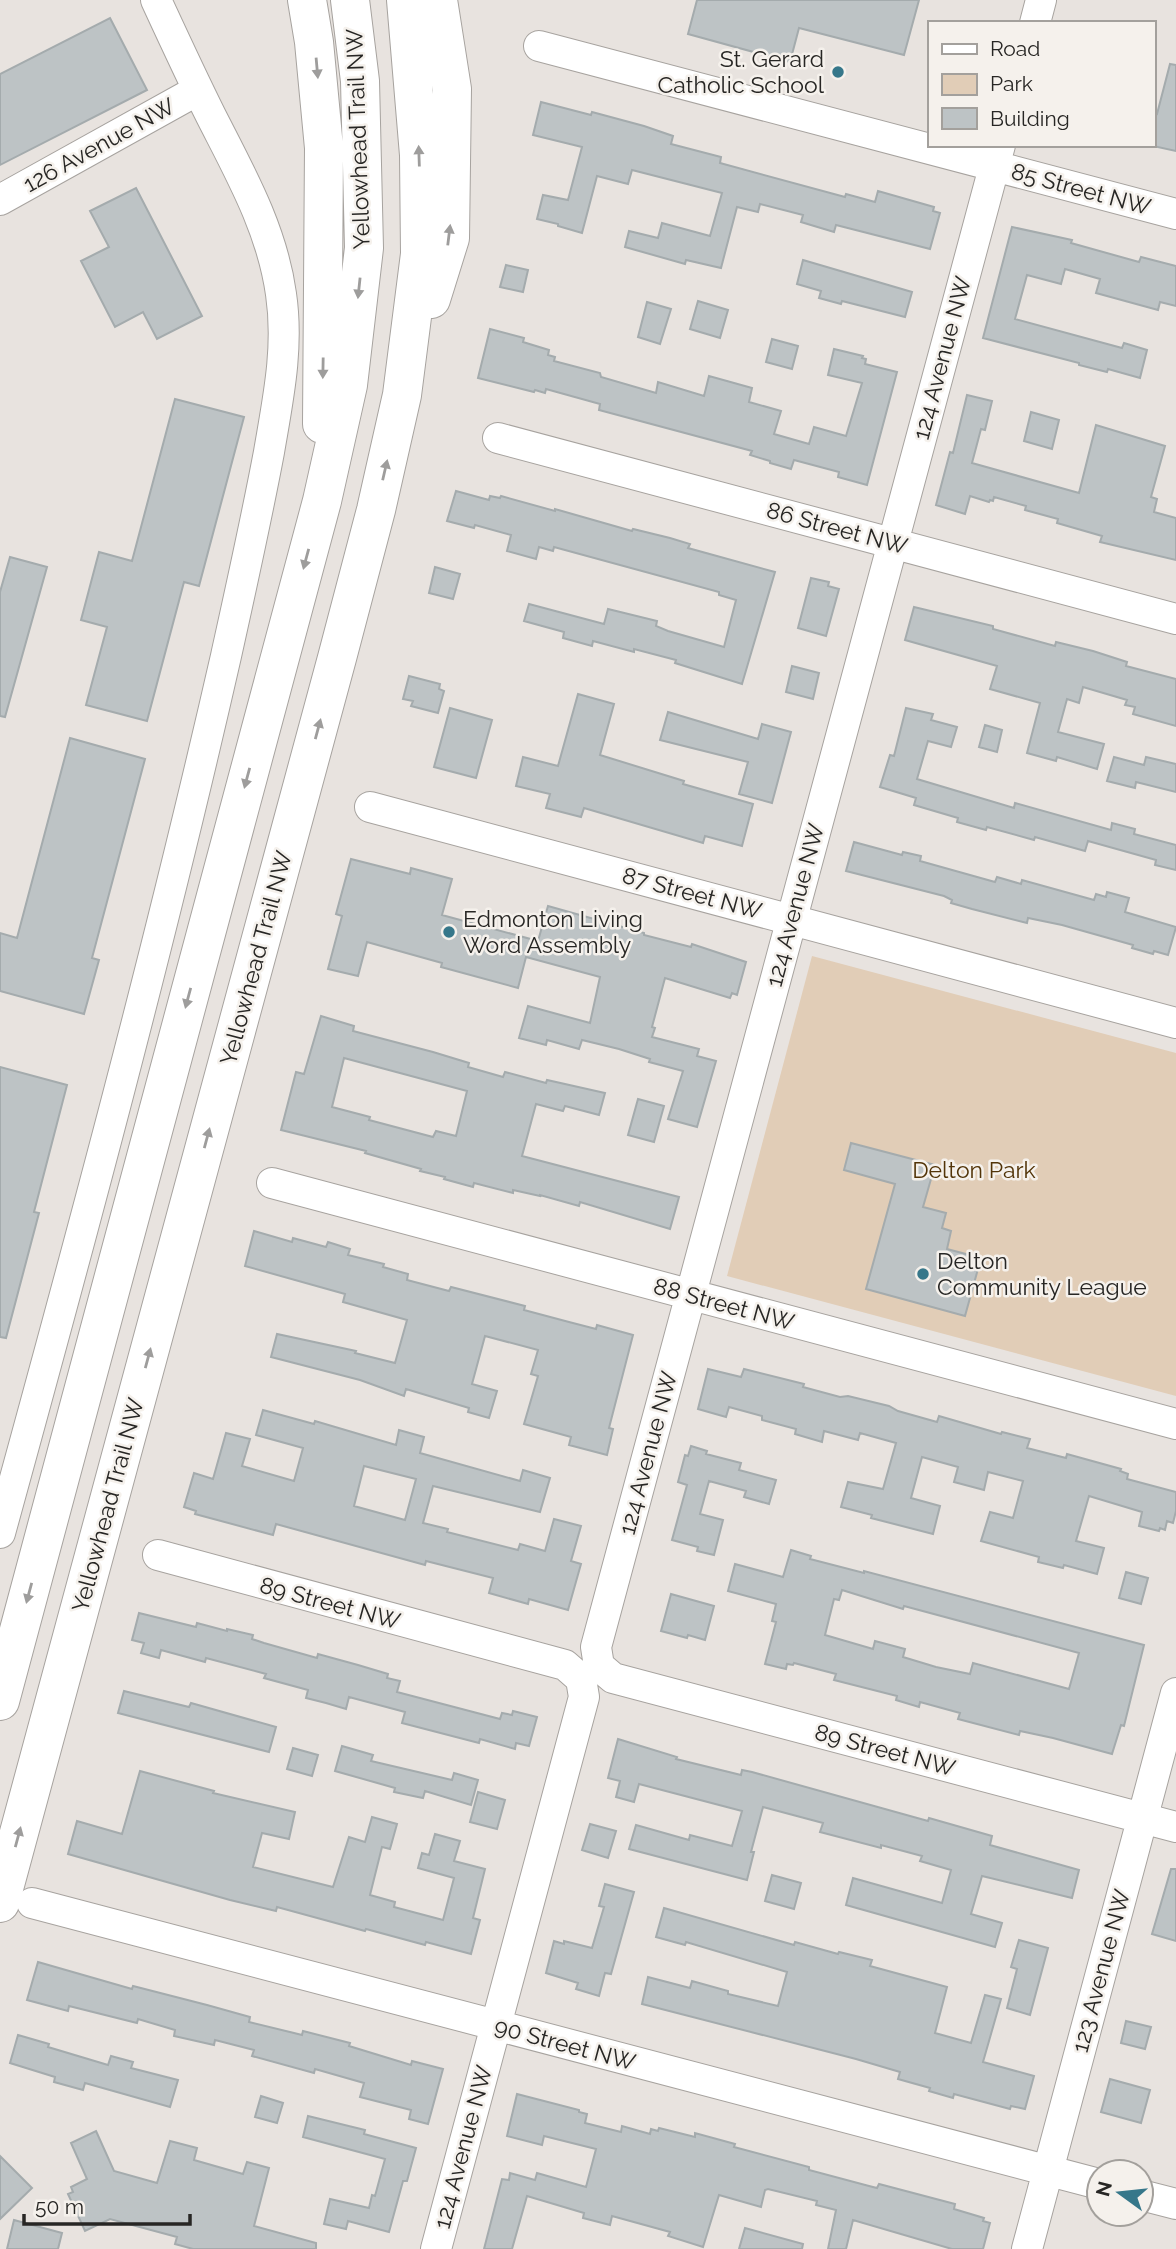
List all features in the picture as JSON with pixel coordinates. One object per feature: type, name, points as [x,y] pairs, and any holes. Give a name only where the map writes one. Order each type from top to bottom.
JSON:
[{"type":"highway","points":[[307,0],[314,42],[324,148],[321,501]]},
{"type":"highway","name":"Yellowhead Trail NW","points":[[0,1701],[321,501],[348,385],[364,248],[360,81],[350,0]]},
{"type":"highway","name":"Yellowhead Trail NW","points":[[16,1903],[376,510],[402,395],[420,254],[419,155],[405,0]]},
{"type":"highway","points":[[402,395],[450,238],[452,89],[438,0]]},
{"type":"street","points":[[2,1521],[183,841],[255,527],[281,386],[286,340],[273,250],[251,196],[156,0]]},
{"type":"street","points":[[1036,21],[1041,0]]},
{"type":"street","name":"85 Street NW","points":[[539,46],[928,139]]},
{"type":"street","name":"126 Avenue NW","points":[[0,200],[198,90]]},
{"type":"street","name":"85 Street NW","points":[[960,147],[997,156],[1176,214]]},
{"type":"street","name":"124 Avenue NW","points":[[436,2249],[997,156]]},
{"type":"street","name":"86 Street NW","points":[[498,438],[1176,619]]},
{"type":"street","name":"87 Street NW","points":[[370,807],[1176,1023]]},
{"type":"street","name":"88 Street NW","points":[[272,1183],[1176,1423]]},
{"type":"street","name":"89 Street NW","points":[[158,1555],[1176,1827]]},
{"type":"street","name":"123 Avenue NW","points":[[1027,2249],[1176,1693]]},
{"type":"street","name":"90 Street NW","points":[[16,1903],[1085,2180]]},
{"type":"street","points":[[1155,2199],[1176,2204]]},
{"type":"green space","name":"Delton Park","points":[[812,956],[1176,1053],[1176,1396],[727,1276]]},
{"type":"building","points":[[697,0],[919,0],[904,55],[799,28],[790,62],[688,34]]},
{"type":"building","points":[[110,18],[147,90],[0,165],[0,74]]},
{"type":"building","points":[[1170,64],[1176,65],[1176,151],[1155,146],[1157,114]]},
{"type":"building","points":[[541,102],[644,126],[673,136],[671,144],[721,157],[720,163],[845,197],[846,194],[875,202],[878,191],[934,207],[933,211],[940,213],[930,249],[836,225],[834,232],[801,222],[803,215],[760,204],[758,212],[737,207],[721,268],[686,260],[685,264],[625,247],[629,231],[658,238],[662,223],[710,236],[722,193],[632,170],[628,184],[597,176],[582,233],[537,219],[543,195],[568,200],[582,147],[533,135]]},
{"type":"building","points":[[136,188],[202,316],[157,339],[143,312],[115,327],[81,261],[109,247],[90,211]]},
{"type":"building","points":[[1012,227],[1072,240],[1071,243],[1139,262],[1141,257],[1176,266],[1176,306],[1160,302],[1158,310],[1096,293],[1100,279],[1065,269],[1061,284],[1027,275],[1015,319],[1122,348],[1124,343],[1147,350],[1140,378],[1108,369],[1107,372],[1079,365],[983,338]]},
{"type":"building","points":[[803,260],[912,292],[905,317],[819,298],[821,291],[797,284]]},
{"type":"building","points":[[506,265],[528,270],[523,292],[500,287]]},
{"type":"building","points":[[698,301],[728,310],[720,338],[690,329]]},
{"type":"building","points":[[647,302],[671,309],[660,344],[638,337]]},
{"type":"building","points":[[490,329],[524,338],[523,342],[549,350],[548,355],[555,357],[554,361],[600,373],[601,377],[656,393],[658,382],[704,396],[709,376],[752,388],[749,402],[781,411],[774,434],[809,444],[814,427],[846,436],[862,383],[828,375],[834,349],[863,356],[862,358],[866,359],[865,364],[897,372],[867,485],[838,477],[839,472],[794,460],[791,469],[770,463],[750,455],[752,451],[599,410],[600,404],[546,389],[545,393],[534,392],[478,378]]},
{"type":"building","points":[[772,339],[798,346],[792,369],[766,362]]},
{"type":"building","points":[[967,395],[992,401],[985,430],[981,429],[972,463],[1079,493],[1096,425],[1165,446],[1151,497],[1157,499],[1154,512],[1176,518],[1176,560],[1100,542],[1102,536],[1057,523],[1058,519],[1025,510],[1026,506],[994,497],[993,501],[989,502],[970,496],[965,514],[936,505],[950,452],[953,453]]},
{"type":"building","points":[[175,399],[244,417],[199,586],[184,582],[147,721],[86,705],[107,627],[81,620],[99,552],[132,561]]},
{"type":"building","points":[[1031,412],[1059,420],[1052,449],[1024,441]]},
{"type":"building","points":[[456,491],[489,500],[490,496],[501,496],[632,531],[633,529],[670,538],[690,544],[688,548],[775,572],[742,684],[675,663],[676,660],[634,649],[634,652],[593,641],[592,646],[563,638],[564,632],[524,621],[529,604],[604,624],[608,609],[657,621],[656,626],[668,631],[724,647],[736,600],[719,595],[719,592],[554,547],[553,551],[539,547],[536,559],[507,551],[511,535],[447,521]]},
{"type":"building","points":[[10,557],[47,567],[5,717],[0,716],[0,592]]},
{"type":"building","points":[[435,567],[460,574],[453,599],[429,593]]},
{"type":"building","points":[[811,578],[829,582],[828,586],[839,589],[826,636],[798,628]]},
{"type":"building","points":[[914,607],[993,626],[993,629],[1055,646],[1056,642],[1093,651],[1127,662],[1126,666],[1176,679],[1176,726],[1133,714],[1135,707],[1125,705],[1127,700],[1083,687],[1079,703],[1067,699],[1058,732],[1104,744],[1097,769],[1057,757],[1056,761],[1027,753],[1040,703],[990,689],[997,666],[905,640]]},
{"type":"building","points":[[792,666],[819,673],[813,699],[786,692]]},
{"type":"building","points":[[409,676],[440,684],[439,689],[444,691],[438,713],[411,706],[413,701],[403,699]]},
{"type":"building","points":[[578,694],[614,704],[600,755],[684,781],[683,784],[753,804],[742,846],[705,836],[703,843],[584,808],[581,817],[546,808],[550,794],[516,786],[523,757],[558,766]]},
{"type":"building","points":[[450,708],[492,720],[476,778],[434,767]]},
{"type":"building","points":[[906,708],[933,714],[931,720],[957,727],[951,747],[928,741],[917,779],[1014,808],[1015,803],[1111,830],[1112,823],[1135,829],[1134,834],[1176,845],[1176,870],[1155,865],[1156,860],[1088,841],[1085,851],[1035,837],[1034,840],[957,822],[958,818],[914,805],[916,798],[880,787],[890,755],[894,756]]},
{"type":"building","points":[[668,712],[758,739],[762,724],[791,732],[772,803],[739,794],[748,762],[660,740]]},
{"type":"building","points":[[985,725],[1002,730],[997,752],[979,747]]},
{"type":"building","points":[[70,738],[145,759],[92,958],[99,960],[84,1014],[0,991],[0,933],[17,938]]},
{"type":"building","points":[[1114,757],[1144,765],[1146,757],[1176,764],[1176,792],[1136,782],[1135,788],[1107,781]]},
{"type":"building","points":[[854,842],[902,855],[903,852],[921,856],[920,861],[995,882],[997,877],[1021,884],[1022,880],[1094,900],[1096,894],[1106,897],[1107,892],[1129,898],[1125,912],[1176,927],[1168,955],[1154,951],[1153,954],[1132,948],[1133,945],[1062,925],[1028,918],[1027,923],[972,909],[951,903],[952,900],[944,896],[846,871]]},
{"type":"building","points":[[351,859],[410,874],[411,868],[452,879],[442,915],[538,941],[548,906],[644,935],[691,947],[692,944],[746,962],[737,995],[732,993],[730,998],[665,978],[652,1027],[655,1028],[652,1037],[699,1049],[697,1056],[716,1061],[697,1127],[668,1119],[683,1071],[649,1062],[650,1059],[619,1049],[582,1040],[579,1049],[547,1040],[546,1045],[519,1038],[528,1006],[590,1023],[600,977],[526,957],[518,988],[441,967],[442,963],[367,942],[358,976],[328,969],[342,916],[336,914]]},
{"type":"building","points":[[321,1016],[354,1026],[353,1031],[469,1063],[468,1067],[503,1077],[505,1072],[546,1083],[547,1080],[605,1093],[599,1115],[565,1106],[563,1111],[536,1104],[522,1156],[679,1197],[670,1229],[580,1202],[579,1206],[540,1195],[513,1190],[513,1193],[474,1183],[473,1187],[365,1153],[366,1151],[281,1130],[296,1072],[304,1074]],"holes":[[[344,1058],[467,1091],[456,1136],[436,1131],[433,1137],[332,1107]]]},
{"type":"building","points":[[0,1067],[67,1085],[34,1212],[39,1213],[6,1338],[0,1337]]},
{"type":"building","points":[[638,1099],[664,1106],[654,1142],[628,1135]]},
{"type":"building","name":"Delton Community League","points":[[851,1143],[935,1165],[923,1207],[946,1213],[942,1228],[951,1231],[947,1249],[981,1258],[965,1316],[866,1289],[895,1184],[844,1170]]},
{"type":"building","points":[[254,1231],[292,1242],[293,1238],[326,1247],[328,1242],[350,1249],[348,1255],[384,1264],[383,1267],[408,1274],[407,1280],[449,1291],[451,1287],[525,1306],[524,1310],[569,1322],[596,1329],[597,1325],[633,1335],[609,1428],[613,1429],[607,1455],[569,1445],[571,1437],[524,1424],[538,1376],[531,1374],[538,1350],[485,1336],[472,1384],[497,1391],[489,1418],[468,1412],[469,1408],[406,1389],[404,1396],[360,1380],[271,1357],[277,1334],[356,1351],[355,1353],[395,1363],[407,1320],[343,1302],[345,1294],[245,1266]]},
{"type":"building","points":[[708,1369],[741,1377],[744,1369],[804,1384],[803,1387],[840,1397],[848,1396],[889,1406],[937,1422],[939,1416],[1001,1434],[1002,1432],[1030,1439],[1027,1448],[1066,1458],[1067,1454],[1121,1469],[1120,1471],[1128,1474],[1127,1479],[1176,1492],[1173,1523],[1167,1521],[1165,1530],[1160,1528],[1159,1531],[1139,1526],[1142,1512],[1089,1496],[1076,1541],[1104,1548],[1097,1574],[1064,1565],[1063,1568],[1038,1562],[1039,1557],[981,1541],[990,1512],[1013,1518],[1023,1481],[988,1472],[984,1490],[954,1482],[958,1467],[922,1457],[911,1498],[940,1506],[933,1534],[871,1518],[872,1515],[841,1507],[848,1482],[883,1489],[896,1443],[860,1433],[858,1440],[824,1431],[822,1442],[795,1434],[796,1429],[762,1420],[762,1416],[729,1407],[726,1417],[698,1409]]},
{"type":"building","points":[[263,1410],[314,1424],[315,1421],[396,1445],[399,1430],[424,1437],[420,1453],[520,1481],[523,1470],[550,1478],[540,1512],[433,1486],[423,1523],[518,1550],[520,1544],[545,1551],[554,1519],[581,1526],[571,1561],[581,1564],[568,1610],[529,1599],[528,1604],[489,1593],[493,1578],[426,1561],[425,1565],[276,1524],[273,1535],[195,1514],[196,1511],[184,1507],[194,1473],[213,1479],[226,1433],[250,1439],[242,1466],[294,1481],[303,1448],[256,1435]],"holes":[[[364,1466],[416,1479],[405,1520],[354,1506]]]},
{"type":"building","points":[[691,1446],[707,1451],[706,1454],[741,1463],[739,1470],[776,1480],[769,1504],[744,1497],[746,1491],[709,1481],[700,1514],[723,1520],[714,1555],[697,1551],[698,1547],[672,1540],[687,1485],[678,1482],[685,1455],[688,1456]]},
{"type":"building","points":[[791,1550],[811,1556],[810,1559],[1144,1645],[1124,1726],[1121,1725],[1112,1754],[1053,1738],[1020,1731],[1019,1735],[958,1719],[960,1713],[920,1702],[919,1707],[896,1700],[897,1696],[834,1680],[836,1674],[794,1663],[787,1664],[786,1669],[765,1664],[776,1622],[772,1621],[776,1604],[728,1591],[735,1564],[783,1577]],"holes":[[[842,1590],[903,1609],[904,1606],[1079,1653],[1069,1689],[973,1663],[970,1674],[936,1667],[903,1657],[905,1649],[875,1641],[873,1649],[825,1635],[834,1599],[839,1600]]]},
{"type":"building","points":[[1126,1572],[1148,1578],[1141,1604],[1119,1598]]},
{"type":"building","points":[[671,1594],[714,1606],[705,1640],[661,1631]]},
{"type":"building","points":[[139,1613],[196,1627],[197,1623],[253,1635],[252,1639],[264,1643],[317,1658],[318,1654],[358,1665],[388,1674],[387,1678],[400,1681],[397,1692],[500,1719],[502,1713],[512,1715],[513,1711],[537,1717],[529,1746],[516,1743],[515,1749],[480,1739],[479,1743],[402,1723],[405,1712],[349,1697],[346,1709],[306,1698],[308,1690],[264,1678],[266,1674],[206,1658],[205,1662],[161,1650],[159,1658],[141,1653],[144,1643],[132,1640]]},
{"type":"building","points":[[124,1691],[189,1707],[191,1703],[276,1727],[269,1752],[118,1713]]},
{"type":"building","points":[[618,1739],[677,1757],[676,1759],[741,1775],[742,1770],[752,1772],[992,1836],[990,1845],[1079,1870],[1072,1898],[982,1876],[971,1914],[1002,1923],[995,1947],[846,1905],[853,1878],[942,1903],[951,1870],[920,1861],[922,1856],[820,1832],[823,1823],[763,1807],[747,1880],[629,1849],[636,1825],[689,1840],[690,1835],[732,1846],[742,1811],[639,1784],[634,1802],[616,1797],[620,1781],[608,1778]]},
{"type":"building","points":[[342,1746],[373,1755],[371,1761],[452,1780],[454,1773],[478,1780],[471,1805],[425,1791],[423,1798],[394,1792],[395,1788],[335,1771]]},
{"type":"building","points":[[293,1748],[318,1755],[312,1776],[287,1769]]},
{"type":"building","points":[[140,1771],[214,1791],[213,1793],[295,1812],[289,1839],[262,1833],[253,1867],[333,1887],[349,1837],[365,1842],[372,1817],[397,1824],[390,1849],[382,1847],[370,1895],[395,1902],[394,1907],[443,1920],[454,1878],[418,1868],[422,1853],[429,1855],[435,1834],[460,1841],[454,1861],[485,1869],[473,1918],[480,1920],[471,1954],[426,1942],[425,1945],[366,1929],[365,1931],[277,1907],[276,1911],[230,1900],[68,1854],[77,1821],[122,1834]]},
{"type":"building","points":[[478,1792],[505,1800],[497,1829],[470,1822]]},
{"type":"building","points":[[590,1824],[616,1831],[608,1858],[582,1850]]},
{"type":"building","points":[[1171,1869],[1176,1869],[1176,1941],[1152,1934]]},
{"type":"building","points":[[772,1875],[801,1883],[794,1909],[765,1901]]},
{"type":"building","points":[[605,1884],[634,1892],[611,1974],[605,1973],[599,1996],[576,1989],[578,1983],[546,1973],[554,1941],[592,1948],[604,1907],[599,1906]]},
{"type":"building","points":[[664,1908],[794,1945],[795,1942],[872,1960],[870,1966],[947,1987],[935,2033],[971,2043],[985,1995],[1001,1999],[983,2062],[1034,2076],[1025,2109],[1011,2106],[1010,2109],[954,2094],[953,2098],[898,2079],[900,2072],[642,2004],[648,1977],[690,1988],[692,1981],[728,1991],[728,1994],[778,2006],[787,1972],[686,1942],[685,1945],[656,1937]]},
{"type":"building","points":[[1019,1940],[1048,1948],[1030,2015],[1007,2008],[1017,1969],[1011,1967]]},
{"type":"building","points":[[38,1962],[132,1989],[133,1986],[250,2017],[249,2022],[302,2035],[303,2031],[350,2043],[349,2046],[411,2065],[412,2061],[443,2069],[428,2124],[409,2119],[411,2110],[360,2097],[364,2083],[315,2069],[314,2073],[252,2056],[254,2050],[215,2040],[214,2045],[174,2036],[175,2030],[138,2019],[137,2023],[69,2006],[68,2011],[27,2000]]},
{"type":"building","points":[[1126,2021],[1151,2027],[1145,2049],[1121,2043]]},
{"type":"building","points":[[18,2035],[108,2065],[111,2056],[133,2062],[131,2068],[178,2080],[170,2107],[85,2083],[83,2090],[54,2082],[55,2077],[10,2063]]},
{"type":"building","points":[[1110,2079],[1150,2090],[1141,2123],[1101,2112]]},
{"type":"building","points":[[517,2094],[579,2110],[587,2114],[585,2123],[621,2132],[622,2126],[650,2134],[651,2129],[658,2131],[659,2128],[695,2137],[695,2133],[735,2144],[734,2147],[809,2167],[809,2170],[877,2188],[879,2184],[955,2204],[954,2209],[984,2218],[983,2221],[990,2223],[983,2249],[952,2249],[853,2220],[846,2249],[828,2249],[836,2210],[816,2205],[817,2201],[768,2189],[765,2190],[761,2207],[719,2195],[703,2247],[668,2236],[670,2232],[612,2216],[610,2225],[583,2218],[584,2213],[527,2196],[512,2249],[484,2249],[502,2179],[509,2180],[510,2173],[535,2180],[537,2173],[586,2187],[596,2149],[544,2136],[542,2145],[507,2136]]},
{"type":"building","points":[[261,2096],[283,2103],[277,2123],[255,2117]]},
{"type":"building","points":[[308,2116],[365,2130],[364,2134],[416,2148],[407,2181],[403,2181],[389,2232],[348,2221],[346,2229],[324,2224],[330,2199],[369,2208],[385,2159],[303,2137]]},
{"type":"building","points":[[96,2131],[114,2171],[157,2183],[170,2141],[197,2148],[194,2160],[243,2174],[247,2162],[269,2168],[254,2226],[316,2243],[316,2249],[193,2249],[175,2244],[177,2237],[110,2219],[85,2231],[68,2194],[73,2192],[71,2187],[87,2179],[71,2143]]},
{"type":"building","points":[[0,2156],[32,2188],[0,2219]]},
{"type":"building","points":[[14,2220],[62,2233],[58,2249],[7,2249]]},
{"type":"building","points":[[745,2228],[803,2244],[802,2249],[739,2249]]},
{"type":"place","name":"St. Gerard Catholic School","points":[[838,72]]},
{"type":"place","name":"Edmonton Living Word Assembly","points":[[449,932]]},
{"type":"place","name":"Delton Community League","points":[[923,1274]]}]
